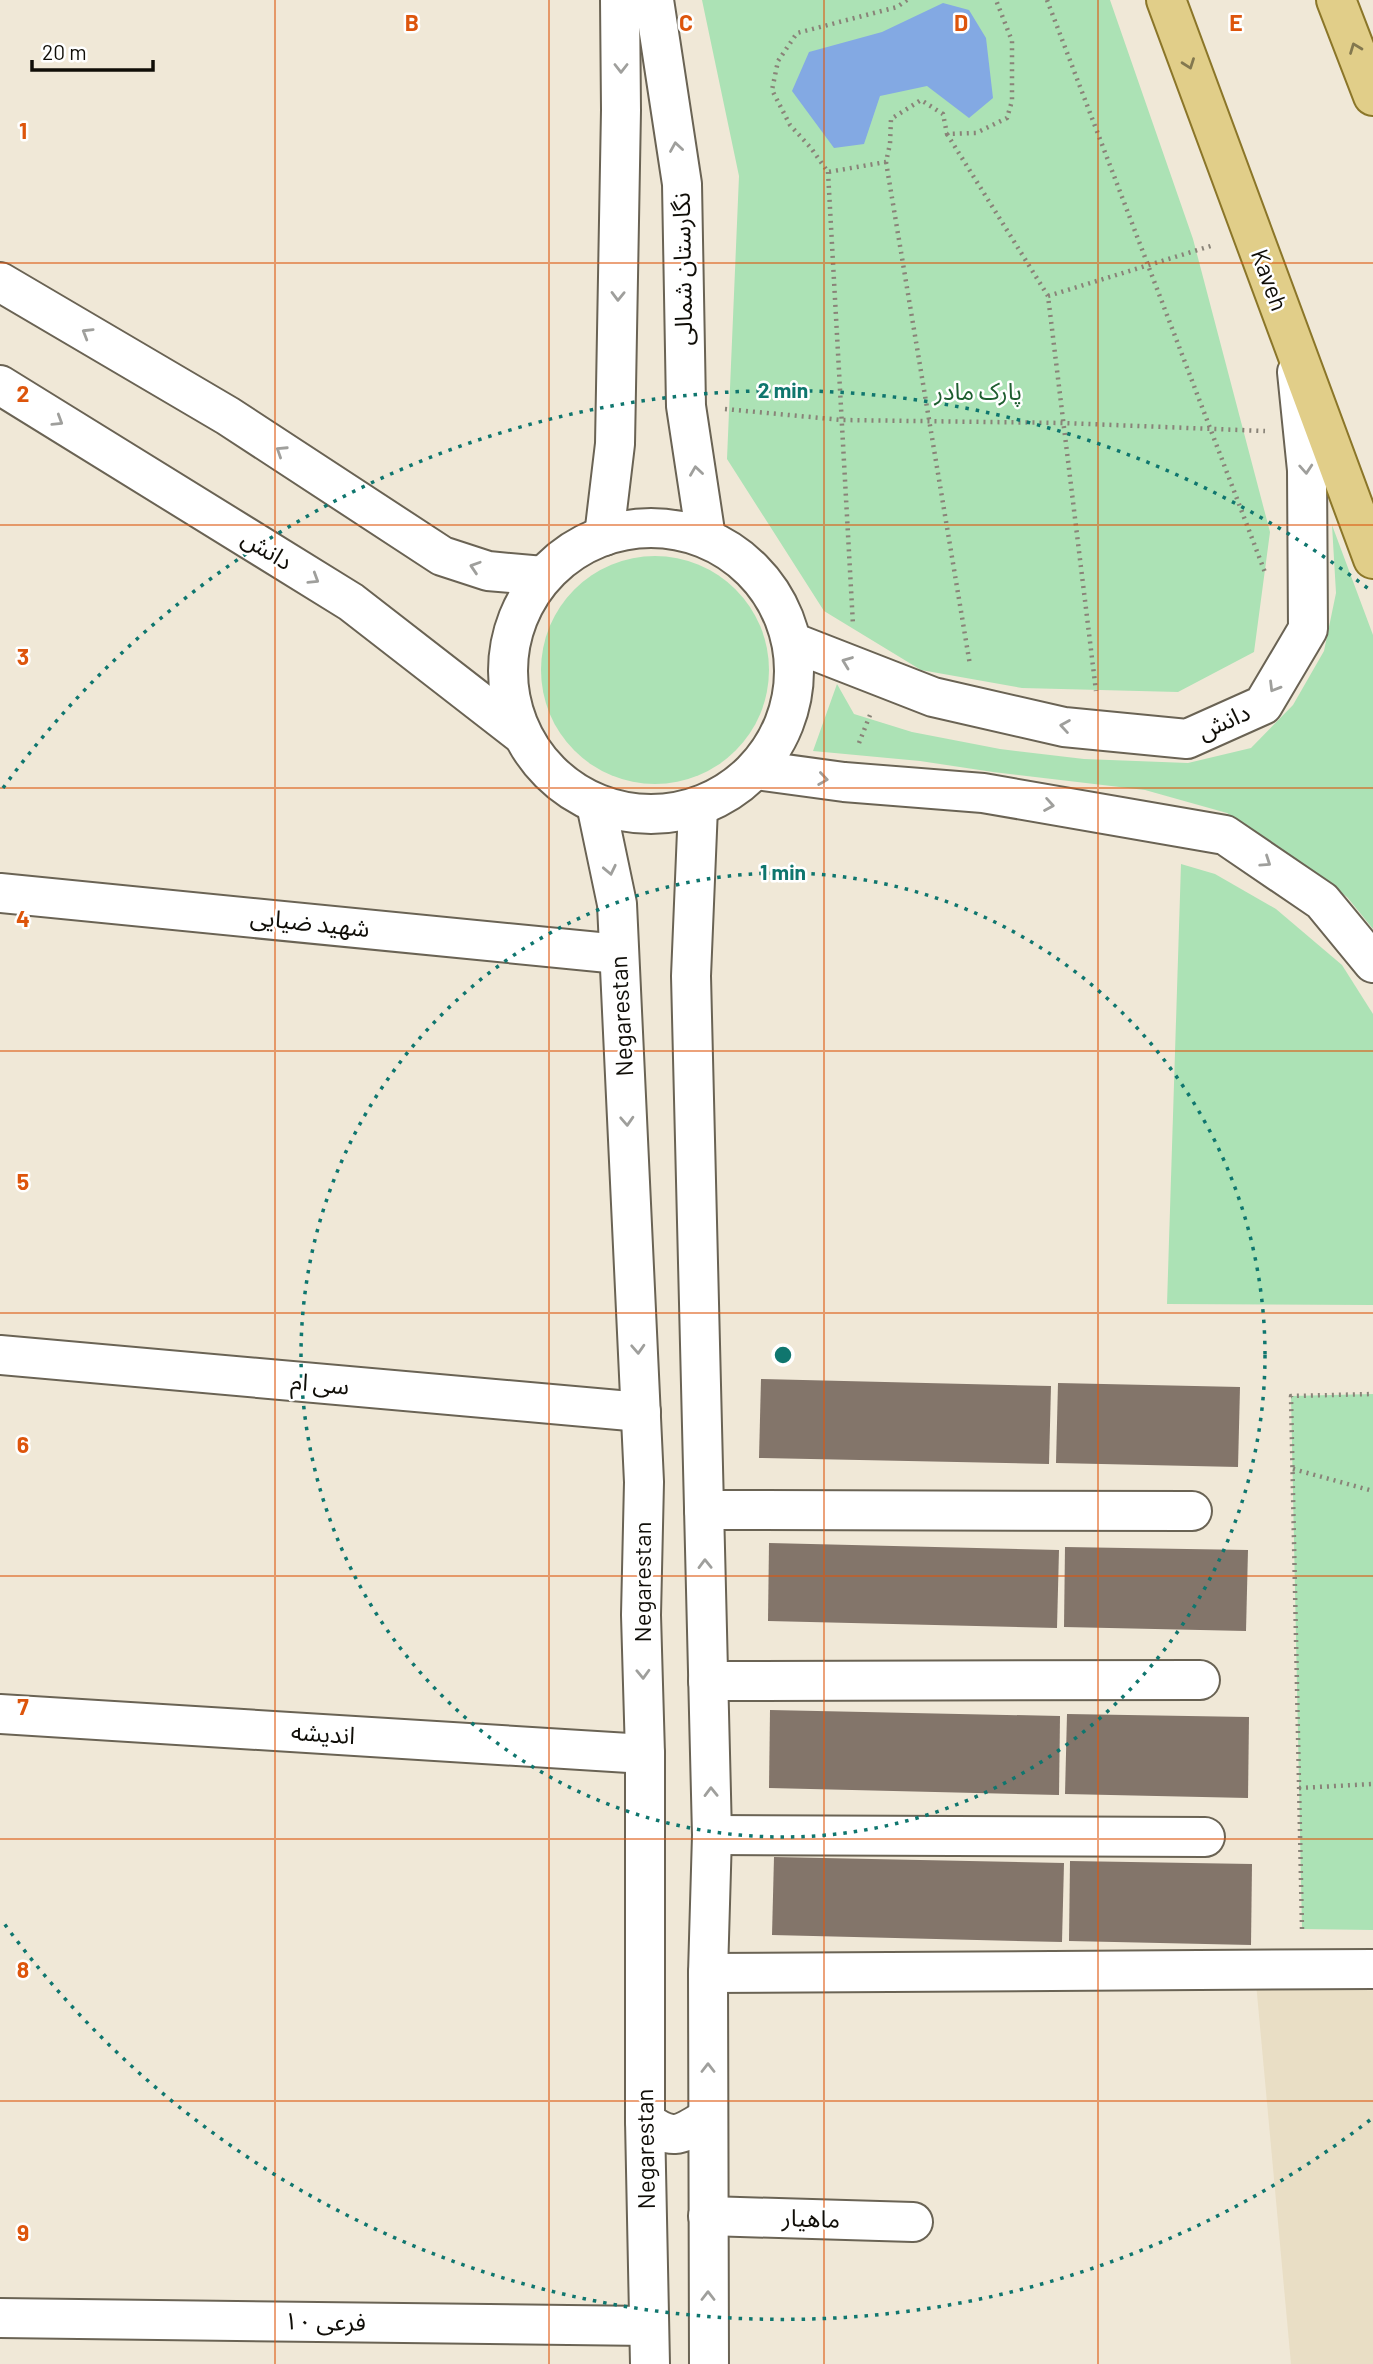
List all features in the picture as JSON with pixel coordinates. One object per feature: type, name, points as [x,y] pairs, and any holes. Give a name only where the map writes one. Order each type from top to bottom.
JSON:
[{"type":"main road","points":[[604,536],[615,444],[621,110],[620,0]]},
{"type":"main road","name":"نگارستان شمالی","points":[[654,0],[682,184],[686,406],[706,538]]},
{"type":"main road","name":"Kaveh","points":[[1166,0],[1373,559]]},
{"type":"main road","points":[[1336,0],[1373,96]]},
{"type":"main road","points":[[0,282],[228,416],[442,556],[488,571],[543,576]]},
{"type":"main road","name":"دانش","points":[[792,642],[933,697],[1064,727],[1187,739],[1263,705],[1308,629],[1309,536],[1295,352]]},
{"type":"main road","name":"دانش","points":[[0,385],[351,602],[521,734]]},
{"type":"main road","points":[[638,528],[673,529],[706,538],[745,563],[775,599],[792,642],[794,688],[782,732],[756,770],[729,792],[698,807],[664,814],[629,813],[596,804],[565,787],[540,763],[521,734],[509,693],[508,651],[520,611],[543,576],[570,552],[604,536],[638,528]]},
{"type":"main road","points":[[756,770],[844,782],[983,793],[1225,835],[1322,901],[1373,963]]},
{"type":"main road","name":"Negarestan","points":[[596,804],[617,904],[644,1482],[641,1615],[645,1754],[645,2121],[650,2364]]},
{"type":"main road","points":[[698,807],[691,976],[712,1835],[708,1973],[709,2364]]},
{"type":"main road","name":"شهید ضیایی","points":[[0,893],[620,954]]},
{"type":"main road","name":"سی ام","points":[[0,1355],[641,1412]]},
{"type":"main road","points":[[704,1510],[1192,1511]]},
{"type":"main road","points":[[708,1681],[1200,1680]]},
{"type":"main road","name":"اندیشه","points":[[0,1714],[645,1754]]},
{"type":"main road","points":[[712,1835],[1205,1837]]},
{"type":"main road","points":[[708,1973],[1373,1969]]},
{"type":"main road","points":[[645,2121],[663,2134],[684,2133],[708,2118]]},
{"type":"main road","points":[[646,2204],[667,2186],[688,2192],[708,2217]]},
{"type":"main road","name":"ماهیار","points":[[708,2217],[913,2222]]},
{"type":"main road","name":"فرعی ۱۰","points":[[0,2318],[649,2326]]},
{"type":"path","points":[[896,0],[898,7]]},
{"type":"path","points":[[844,782],[870,671],[842,420],[828,172],[790,125],[772,90],[778,61],[797,33],[898,7],[907,0]]},
{"type":"path","points":[[947,134],[976,133],[1007,118],[1012,101],[1012,41],[996,0]]},
{"type":"path","points":[[1047,0],[1270,586]]},
{"type":"path","points":[[977,708],[886,162],[891,119],[921,100],[943,114],[947,134],[1048,296],[1101,730]]},
{"type":"path","points":[[828,172],[886,162]]},
{"type":"path","points":[[1048,296],[1252,233]]},
{"type":"path","points":[[686,406],[842,420],[1063,423],[1303,432]]},
{"type":"path","points":[[1314,1930],[1302,1929],[1291,1396],[1373,1394]]},
{"type":"path","points":[[1293,1469],[1373,1491]]},
{"type":"path","points":[[1299,1787],[1373,1784]]},
{"type":"shaded area","points":[[1373,1980],[1373,2364],[1291,2364],[1256,1983]]},
{"type":"green space","name":"پارک مادر","points":[[702,0],[1110,0],[1193,239],[1270,532],[1254,652],[1178,692],[1022,688],[921,670],[824,611],[727,459],[739,176]]},
{"type":"green space","points":[[1332,525],[1373,635],[1373,929],[1347,897],[1275,844],[1227,813],[1145,790],[920,761],[813,751],[837,684],[854,714],[912,732],[1000,749],[1084,759],[1188,763],[1251,748],[1293,705],[1324,651],[1336,593]]},
{"type":"green space","points":[[655,556],[699,565],[718,575],[743,598],[764,637],[769,670],[760,714],[750,733],[727,758],[688,779],[655,784],[611,775],[592,765],[567,742],[546,703],[541,670],[550,626],[560,607],[583,582],[622,561]]},
{"type":"green space","points":[[1181,864],[1215,874],[1276,909],[1342,965],[1373,1014],[1373,1305],[1167,1304]]},
{"type":"green space","points":[[1373,1394],[1373,1930],[1302,1929],[1291,1396]]},
{"type":"water","points":[[943,3],[969,10],[986,38],[993,98],[969,118],[927,86],[880,96],[864,144],[834,148],[792,91],[809,52],[882,32]]},
{"type":"building","points":[[761,1379],[1051,1386],[1049,1464],[759,1458]]},
{"type":"building","points":[[1058,1383],[1240,1387],[1238,1467],[1056,1463]]},
{"type":"building","points":[[769,1543],[1059,1550],[1057,1628],[768,1621]]},
{"type":"building","points":[[1065,1547],[1248,1550],[1246,1631],[1064,1627]]},
{"type":"building","points":[[770,1710],[1060,1716],[1059,1795],[769,1788]]},
{"type":"building","points":[[1067,1714],[1249,1717],[1248,1798],[1065,1794]]},
{"type":"building","points":[[774,1857],[1064,1863],[1062,1942],[772,1935]]},
{"type":"building","points":[[1070,1861],[1252,1864],[1251,1945],[1069,1941]]}]
